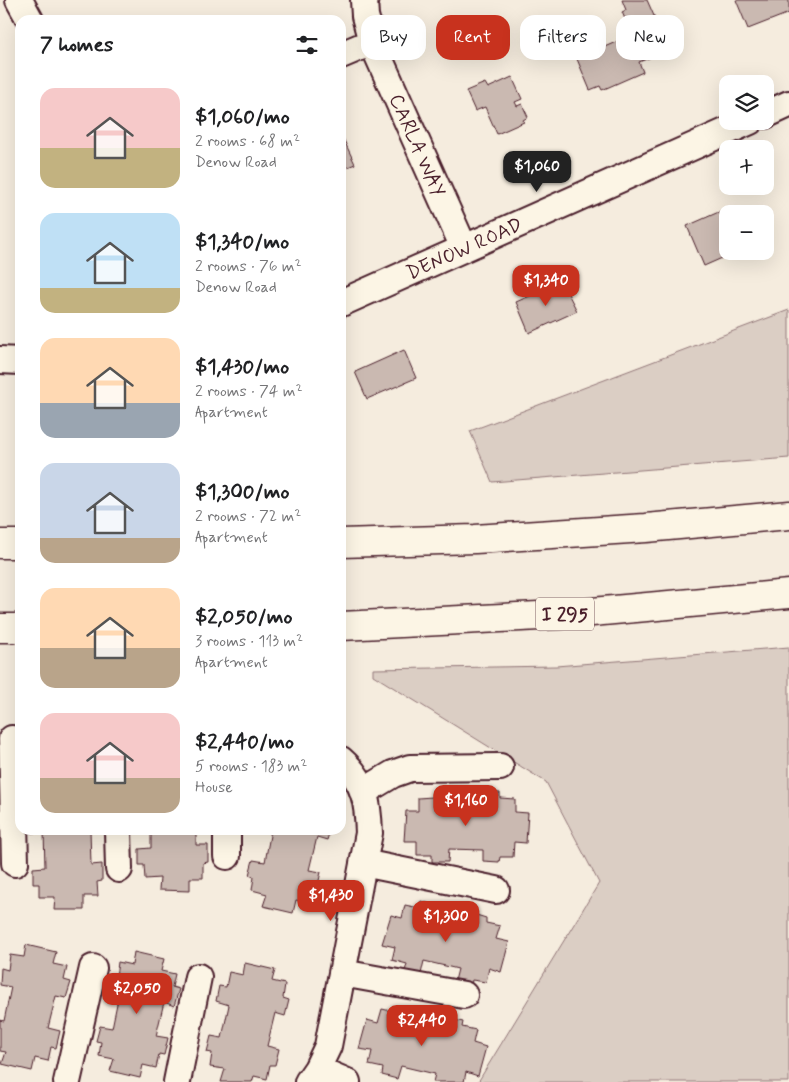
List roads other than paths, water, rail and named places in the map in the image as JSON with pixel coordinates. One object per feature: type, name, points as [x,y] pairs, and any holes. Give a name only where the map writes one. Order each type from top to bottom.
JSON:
[{"type":"highway","points":[[346,543],[475,540],[646,528],[789,515]]},
{"type":"highway","points":[[0,544],[15,544]]},
{"type":"highway","name":"I 295","points":[[346,626],[559,615],[789,594]]},
{"type":"highway","points":[[0,628],[15,628]]},
{"type":"street","points":[[19,0],[27,15]]},
{"type":"street","name":"CARLA WAY","points":[[364,0],[365,15]]},
{"type":"street","points":[[346,53],[361,47]]},
{"type":"street","name":"CARLA WAY","points":[[380,60],[464,248]]},
{"type":"street","points":[[774,111],[789,104]]},
{"type":"street","name":"DENOW ROAD","points":[[346,300],[730,130]]},
{"type":"street","points":[[0,360],[15,361]]},
{"type":"street","points":[[11,739],[15,863]]},
{"type":"street","points":[[346,766],[360,782],[368,806],[369,833],[328,1046],[312,1075],[348,1082]]},
{"type":"street","points":[[363,792],[394,774],[410,768],[500,767]]},
{"type":"street","points":[[118,835],[119,869]]},
{"type":"street","points":[[227,835],[227,856]]},
{"type":"street","points":[[363,863],[496,890]]},
{"type":"street","points":[[67,1082],[93,968]]},
{"type":"street","points":[[342,973],[464,995]]},
{"type":"street","points":[[177,1082],[198,977]]}]
